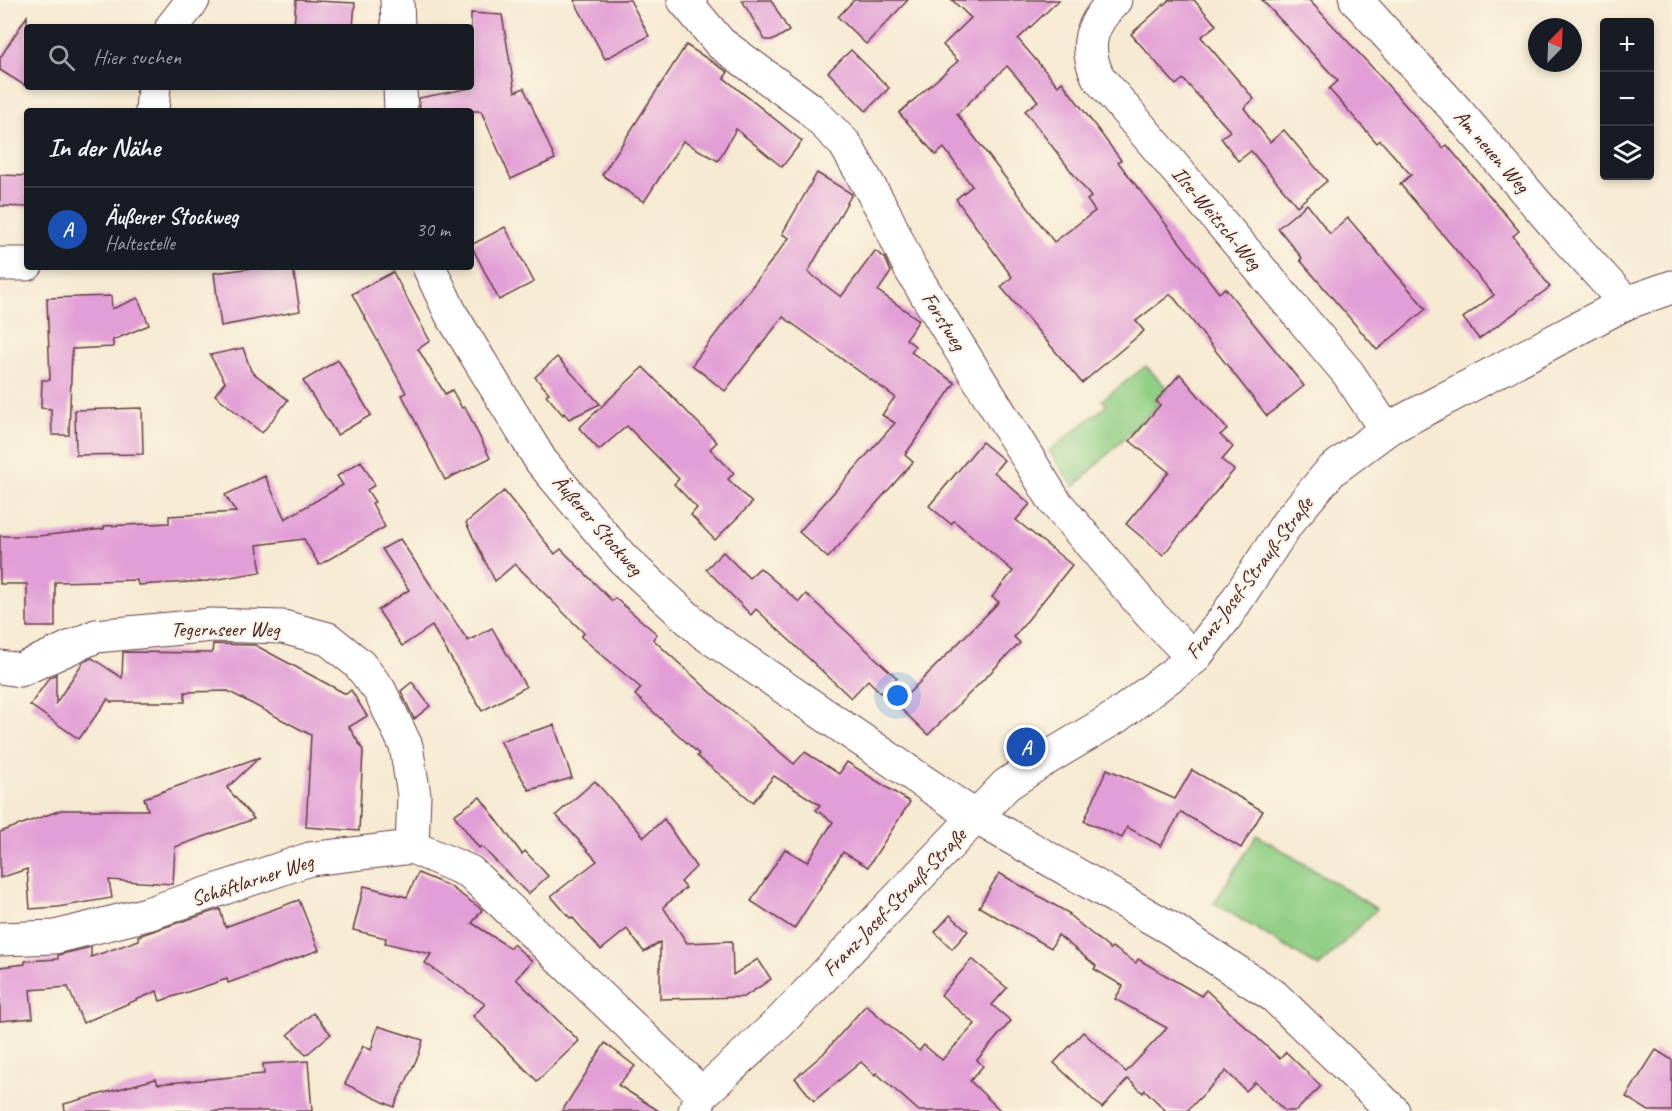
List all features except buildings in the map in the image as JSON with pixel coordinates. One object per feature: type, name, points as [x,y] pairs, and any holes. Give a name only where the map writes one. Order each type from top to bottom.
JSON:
[{"type":"street","points":[[174,24],[193,0]]},
{"type":"street","points":[[397,0],[398,24]]},
{"type":"street","name":"Forstweg","points":[[684,0],[720,43],[809,108],[845,144],[884,212],[910,268],[1055,502],[1151,615],[1194,658]]},
{"type":"street","name":"Ilse-Weitsch-Weg","points":[[1115,0],[1100,15],[1091,32],[1092,65],[1098,77],[1348,372],[1386,430]]},
{"type":"street","name":"Am neuen Weg","points":[[1356,0],[1626,303]]},
{"type":"street","points":[[152,108],[154,90]]},
{"type":"street","points":[[400,90],[401,108]]},
{"type":"street","points":[[0,264],[24,264]]},
{"type":"street","name":"Äußerer Stockweg","points":[[430,270],[451,314],[541,461],[623,559],[704,633],[974,816],[1173,930],[1274,996],[1380,1107]]},
{"type":"street","name":"Franz-Josef-Strauß-Straße","points":[[698,1103],[779,1023],[1006,785],[1116,717],[1194,658],[1225,618],[1288,522],[1330,471],[1386,430],[1626,303],[1672,287]]},
{"type":"street","name":"Tegernseer Weg","points":[[0,668],[20,669],[96,636],[212,625],[283,627],[328,639],[359,664],[380,691],[406,746],[414,795],[412,847]]},
{"type":"street","points":[[412,847],[470,872],[698,1103]]},
{"type":"street","name":"Schäftlarner Weg","points":[[0,939],[56,937],[135,916],[310,859],[412,847]]},
{"type":"green space","points":[[1146,366],[1167,388],[1156,401],[1159,404],[1074,487],[1049,451],[1107,405],[1102,400]]},
{"type":"green space","points":[[1257,835],[1377,909],[1319,967],[1214,903]]},
{"type":"place","name":"Äußerer Stockweg","points":[[1026,747]]}]
